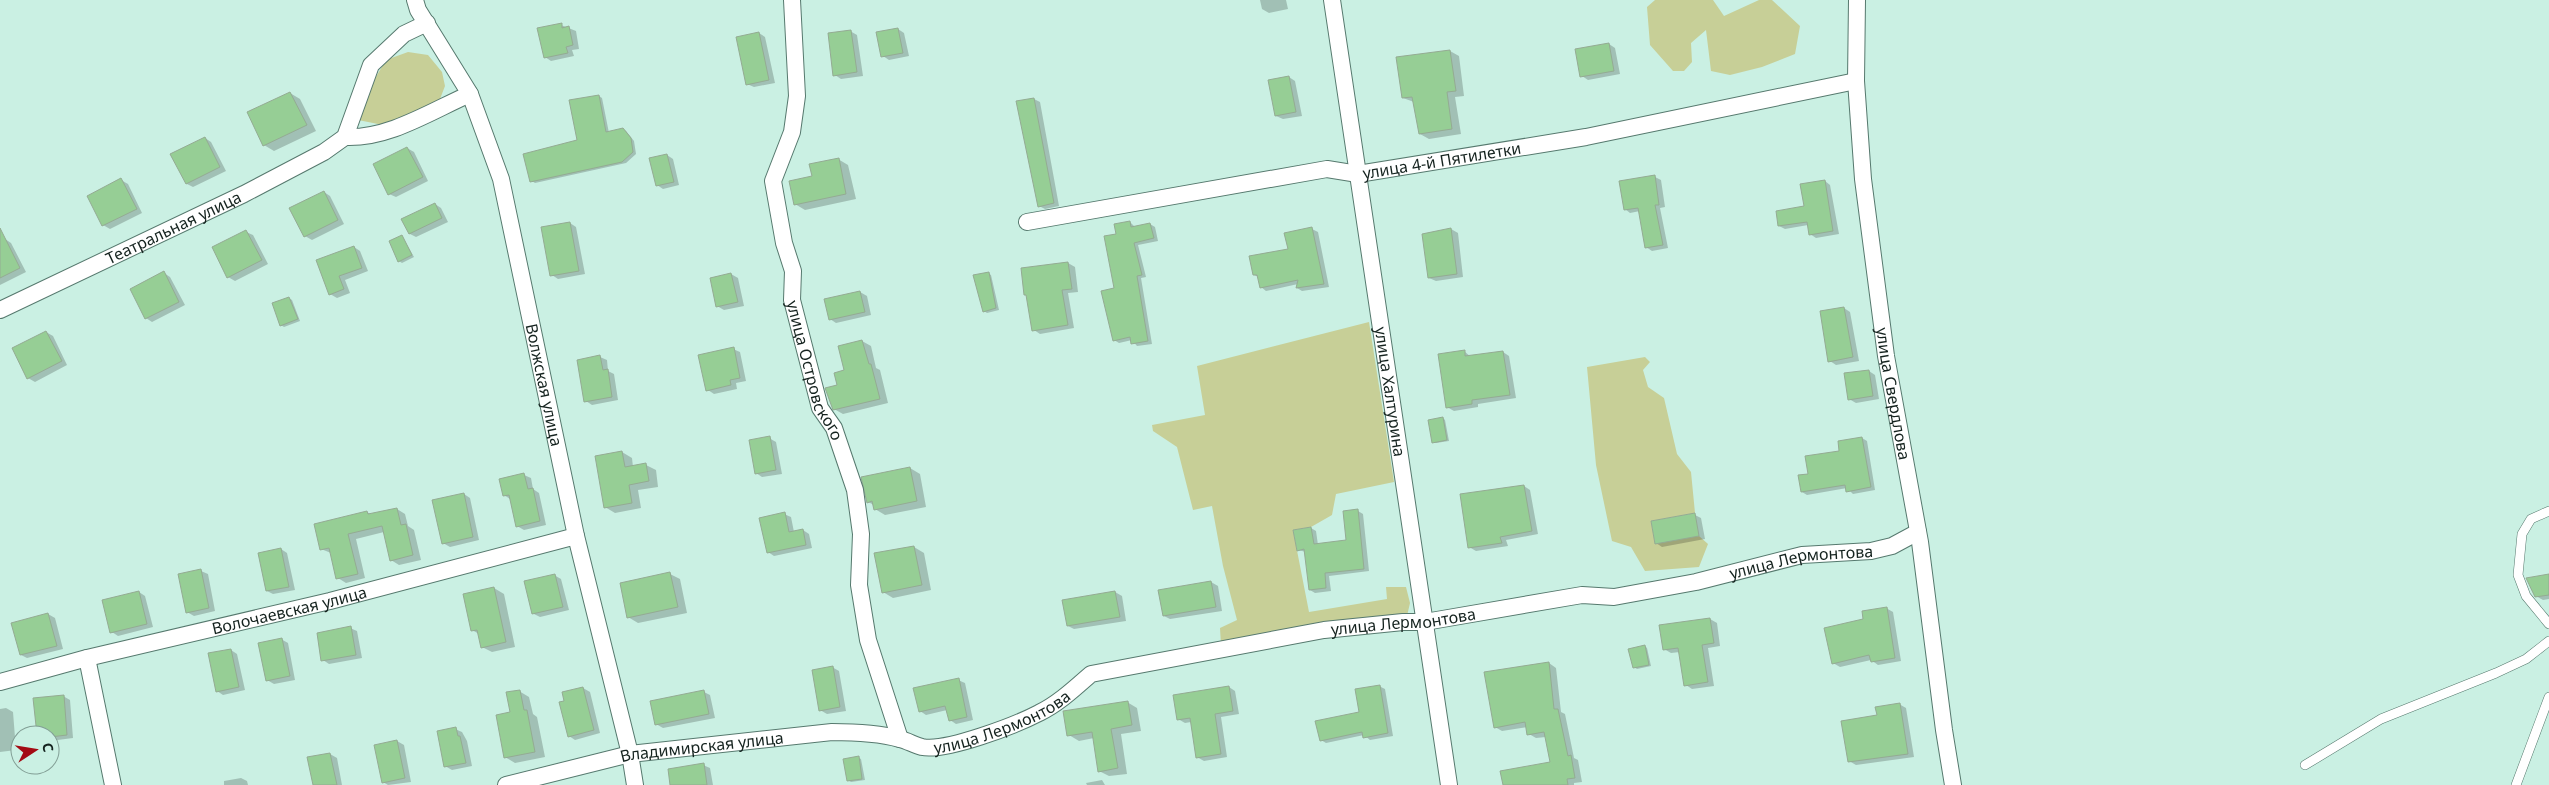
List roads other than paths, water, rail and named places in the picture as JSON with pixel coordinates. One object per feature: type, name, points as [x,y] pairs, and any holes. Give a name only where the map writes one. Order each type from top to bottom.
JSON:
[{"type":"street","name":"Волжская улица","points":[[415,0],[470,94],[501,179],[576,536],[630,754],[635,785]]},
{"type":"street","name":"улица Островского","points":[[792,0],[796,96],[792,132],[773,181],[784,243],[794,271],[792,300],[820,408],[834,428],[855,490],[861,534],[859,584],[868,640],[900,739]]},
{"type":"street","name":"улица Халтурина","points":[[1332,0],[1449,785]]},
{"type":"street","name":"улица Свердлова","points":[[1858,0],[1856,81],[1863,180],[1886,356],[1918,532],[1953,785]]},
{"type":"street","points":[[427,23],[404,34],[371,65],[345,137],[362,138],[392,129],[470,94]]},
{"type":"street","name":"улица 4-й Пятилетки","points":[[1026,222],[1327,169],[1358,174],[1586,137],[1856,81]]},
{"type":"street","name":"Театральная улица","points":[[0,310],[244,194],[324,152],[345,137]]},
{"type":"street","name":"улица Лермонтова","points":[[900,739],[923,747],[955,743],[1013,725],[1040,712],[1074,689],[1091,674],[1324,630],[1403,622],[1425,622],[1582,595],[1614,596],[1632,593],[1696,582],[1802,555],[1871,551],[1892,546],[1918,532]]},
{"type":"street","name":"Волочаевская улица","points":[[0,682],[87,658],[330,601],[576,536]]},
{"type":"street","points":[[87,658],[113,785]]},
{"type":"street","name":"Владимирская улица","points":[[506,785],[630,754],[832,732],[856,732],[900,739]]},
{"type":"lane","points":[[2549,511],[2531,519],[2522,534],[2518,575],[2526,596],[2549,624]]},
{"type":"lane","points":[[2305,766],[2380,719],[2496,673],[2526,659],[2549,640]]},
{"type":"lane","points":[[2516,785],[2549,697]]}]
